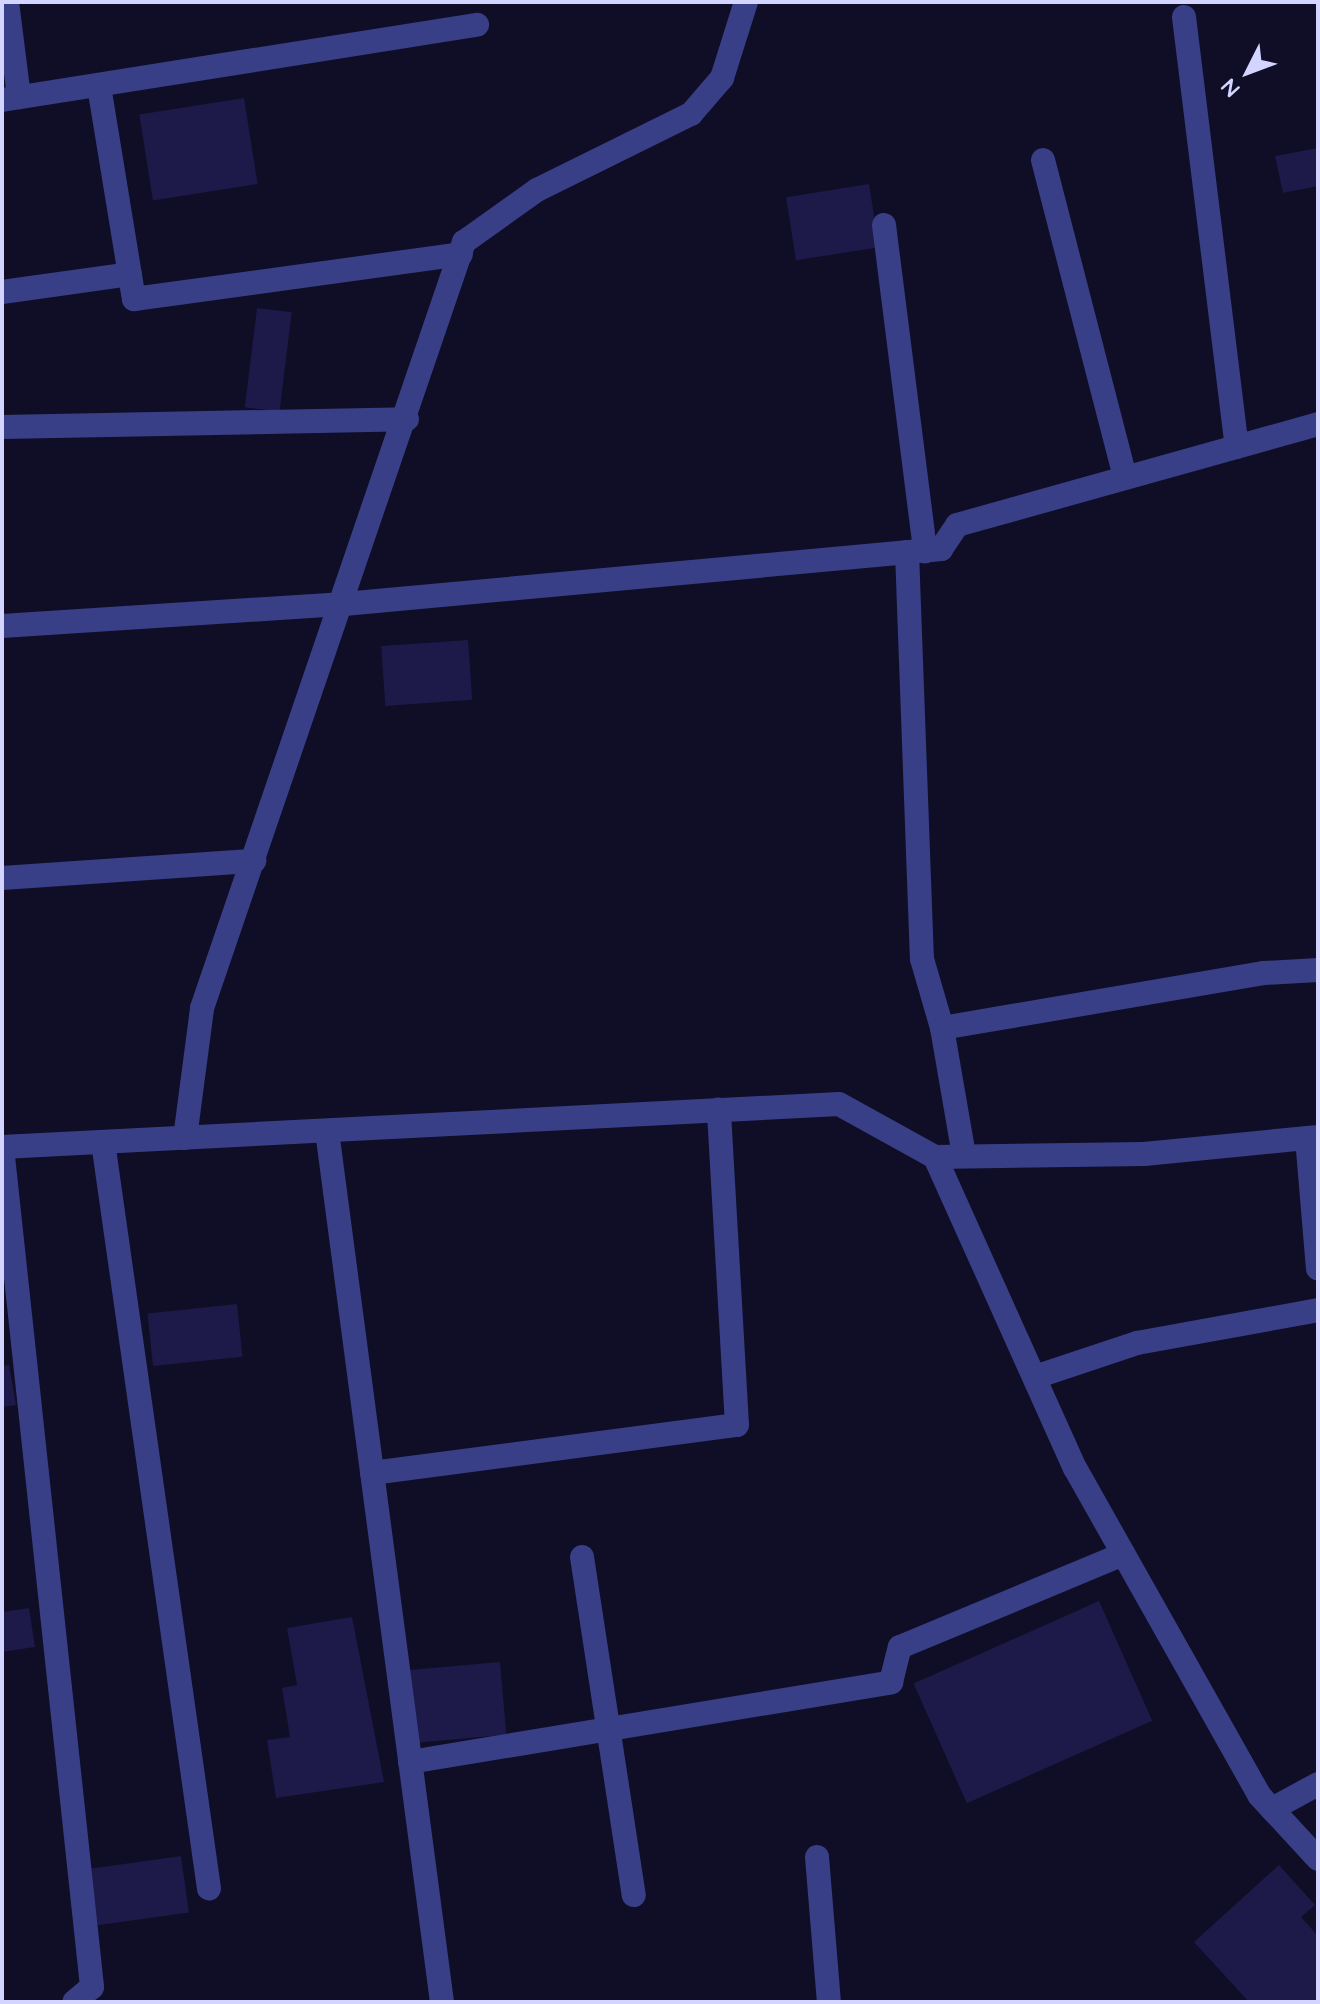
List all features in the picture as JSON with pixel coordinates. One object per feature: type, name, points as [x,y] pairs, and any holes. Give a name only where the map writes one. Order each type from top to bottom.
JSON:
[{"type":"street","points":[[7,2],[10,98],[477,25]]},
{"type":"street","points":[[185,1138],[202,1008],[344,604],[464,242],[537,190],[691,114],[722,78],[746,2]]},
{"type":"street","points":[[1184,17],[1237,447]]},
{"type":"street","points":[[99,86],[134,299],[461,254]]},
{"type":"street","points":[[1043,160],[1125,478]]},
{"type":"street","points":[[884,225],[916,552],[922,959],[942,1028],[964,1156]]},
{"type":"street","points":[[2,292],[130,274]]},
{"type":"street","points":[[2,427],[407,419]]},
{"type":"street","points":[[2,626],[344,604],[941,549],[957,525],[1318,424]]},
{"type":"street","points":[[2,878],[254,861]]},
{"type":"street","points":[[942,1028],[1264,973],[1318,970]]},
{"type":"street","points":[[74,2002],[92,1987],[2,1147],[839,1104],[935,1157],[1144,1154],[1313,1137],[1318,1269]]},
{"type":"street","points":[[372,1473],[737,1425],[719,1110]]},
{"type":"street","points":[[327,1131],[442,2002]]},
{"type":"street","points":[[103,1142],[209,1889]]},
{"type":"street","points":[[935,1157],[1075,1468],[1272,1809],[1318,1859]]},
{"type":"street","points":[[1035,1377],[1137,1343],[1318,1310]]},
{"type":"street","points":[[410,1762],[891,1682],[900,1647],[1123,1554]]},
{"type":"street","points":[[582,1557],[634,1895]]},
{"type":"street","points":[[1272,1809],[1318,1784]]},
{"type":"street","points":[[817,1857],[829,2002]]},
{"type":"building","points":[[244,98],[258,184],[153,201],[139,115]]},
{"type":"building","points":[[1318,148],[1318,186],[1283,193],[1275,156]]},
{"type":"building","points":[[869,184],[879,247],[796,260],[786,197]]},
{"type":"building","points":[[257,308],[292,312],[280,412],[245,407]]},
{"type":"building","points":[[468,640],[472,700],[385,706],[381,646]]},
{"type":"building","points":[[237,1304],[243,1357],[153,1366],[147,1313]]},
{"type":"building","points":[[9,1365],[16,1405],[2,1407],[2,1366]]},
{"type":"building","points":[[1099,1601],[1152,1721],[967,1803],[914,1684]]},
{"type":"building","points":[[29,1608],[35,1647],[2,1652],[2,1612]]},
{"type":"building","points":[[352,1617],[384,1782],[276,1798],[267,1740],[290,1737],[282,1688],[297,1685],[287,1628]]},
{"type":"building","points":[[500,1662],[506,1735],[416,1743],[409,1670]]},
{"type":"building","points":[[181,1856],[189,1912],[96,1926],[88,1869]]},
{"type":"building","points":[[1279,1865],[1315,1905],[1301,1917],[1318,1936],[1318,2002],[1249,2002],[1194,1942]]}]
